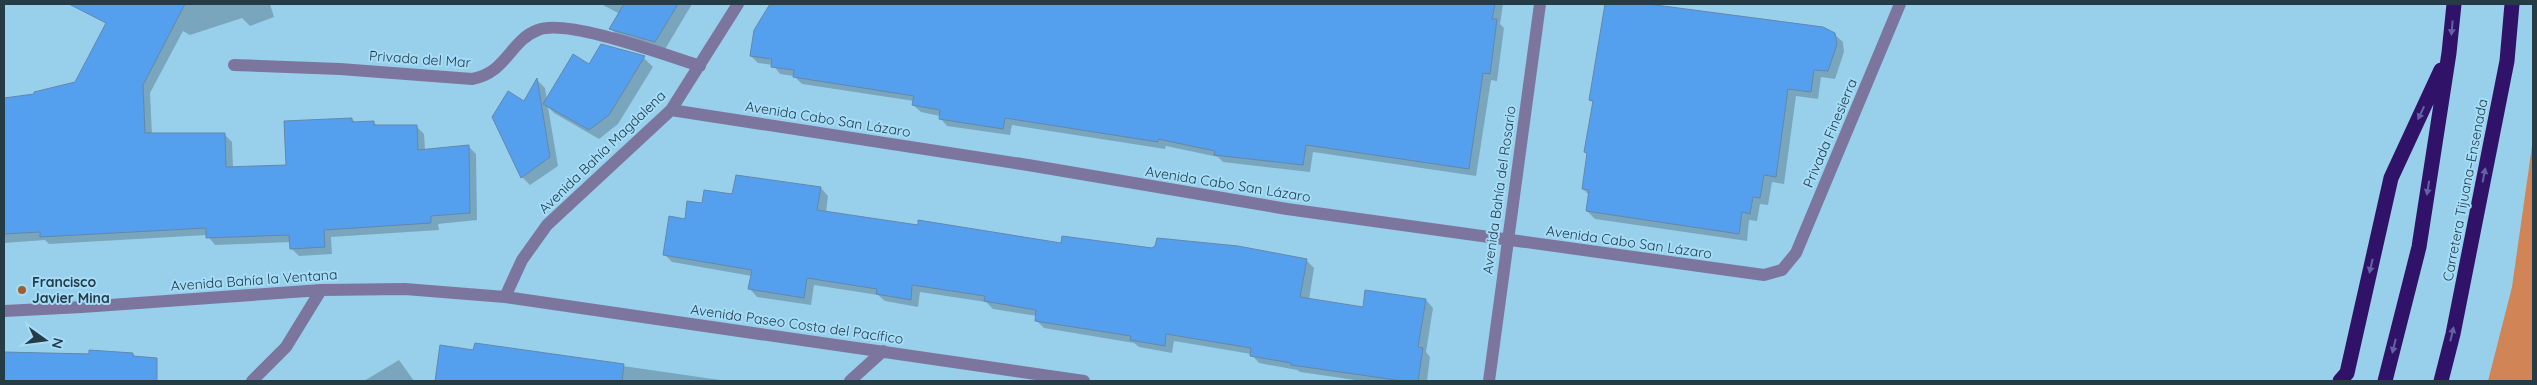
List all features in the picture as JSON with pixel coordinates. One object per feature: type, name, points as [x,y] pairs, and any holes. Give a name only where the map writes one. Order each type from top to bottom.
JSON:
[{"type":"highway","points":[[2386,381],[2419,248],[2450,53],[2454,4]]},
{"type":"highway","name":"Carretera Tijuana–Ensenada","points":[[2441,381],[2453,334],[2507,61],[2512,4]]},
{"type":"highway","points":[[2340,381],[2346,373],[2391,178],[2450,53]]},
{"type":"street","name":"Avenida Bahía Magdalena","points":[[505,297],[522,260],[547,225],[670,110],[738,4]]},
{"type":"street","name":"Avenida Bahía del Rosario","points":[[1489,381],[1540,4]]},
{"type":"street","name":"Privada Finesierra","points":[[1782,270],[1796,253],[1900,4]]},
{"type":"street","name":"Privada del Mar","points":[[234,65],[340,69],[472,79],[486,76],[498,68],[524,38],[538,29],[557,28],[600,34],[700,66]]},
{"type":"street","name":"Avenida Cabo San Lázaro","points":[[670,110],[1028,165],[1287,209],[1508,241],[1764,275],[1782,270]]},
{"type":"street","name":"Avenida Bahía la Ventana","points":[[4,311],[321,290],[405,289],[505,297]]},
{"type":"street","points":[[252,381],[286,347],[321,290]]},
{"type":"street","name":"Avenida Paseo Costa del Pacífico","points":[[505,297],[1084,381]]},
{"type":"street","points":[[850,381],[883,351]]},
{"type":"shaded area","points":[[2533,139],[2533,381],[2488,381],[2512,287]]},
{"type":"building","points":[[69,4],[185,4],[143,85],[145,133],[225,133],[226,167],[286,165],[284,121],[352,118],[352,122],[374,121],[374,125],[417,125],[418,150],[469,145],[470,213],[431,216],[431,223],[324,230],[325,247],[290,249],[289,235],[206,238],[206,228],[40,237],[40,232],[4,234],[4,98],[34,94],[34,92],[75,82],[106,23]]},
{"type":"building","points":[[624,4],[678,4],[655,42],[609,29]]},
{"type":"building","points":[[770,4],[1495,4],[1492,19],[1497,19],[1490,74],[1483,73],[1469,169],[1306,145],[1303,165],[1214,155],[1215,151],[1158,139],[1158,142],[1005,118],[1003,129],[939,119],[940,110],[912,105],[914,96],[793,77],[794,70],[771,67],[772,59],[750,56],[754,30]]},
{"type":"building","points":[[1605,4],[1648,4],[1823,27],[1835,33],[1837,44],[1828,71],[1814,70],[1811,92],[1788,89],[1776,177],[1764,175],[1760,198],[1753,197],[1750,214],[1742,212],[1739,234],[1586,211],[1589,190],[1582,189],[1587,153],[1584,152],[1593,101],[1589,100]]},
{"type":"building","points":[[601,44],[645,56],[609,115],[589,130],[543,104],[573,54],[589,64]]},
{"type":"building","points":[[537,78],[550,157],[521,178],[492,117],[508,91],[524,101]]},
{"type":"building","points":[[736,175],[821,187],[817,210],[918,225],[918,220],[1061,243],[1062,236],[1152,248],[1155,246],[1157,238],[1238,246],[1307,259],[1300,297],[1363,307],[1365,290],[1426,299],[1418,347],[1423,348],[1418,381],[1403,381],[1291,365],[1291,363],[1250,356],[1251,348],[1166,334],[1165,346],[1130,340],[1131,336],[1035,321],[1036,310],[984,301],[985,296],[912,285],[911,300],[876,294],[877,289],[807,278],[804,298],[748,289],[752,270],[663,255],[669,216],[685,219],[687,201],[702,203],[704,190],[732,194]]},
{"type":"building","points":[[475,343],[624,364],[622,381],[435,381],[440,345],[473,350]]},
{"type":"building","points":[[89,350],[133,353],[133,356],[157,358],[157,381],[4,381],[4,352],[89,354]]},
{"type":"place","name":"Francisco Javier Mina","points":[[22,290]]}]
